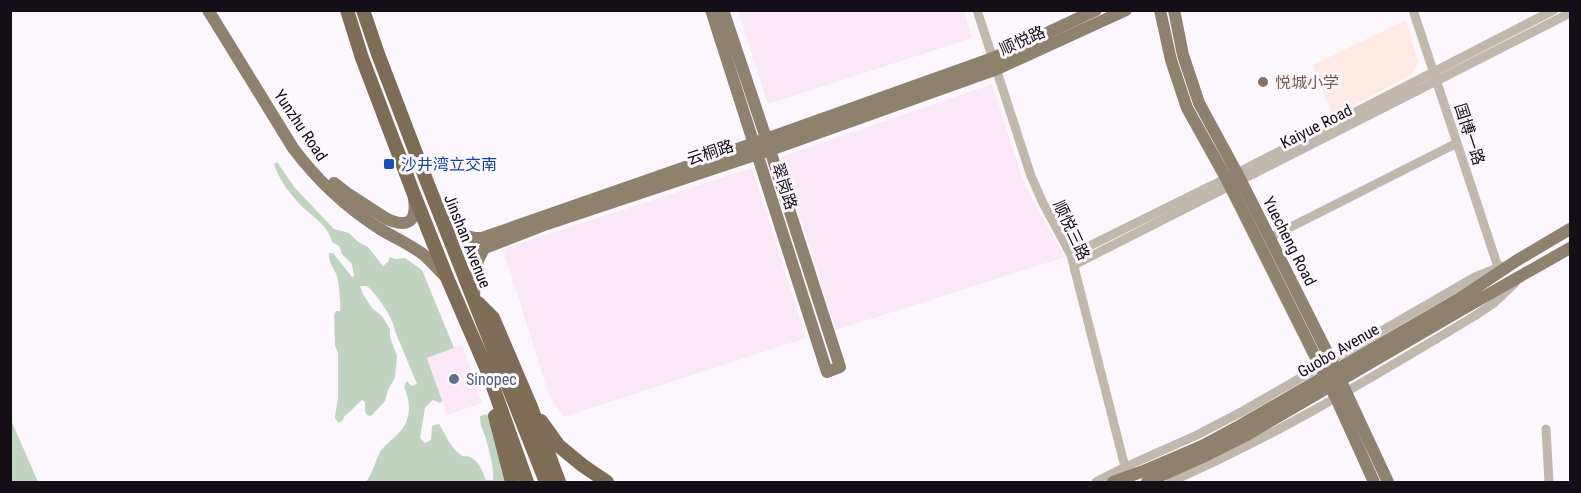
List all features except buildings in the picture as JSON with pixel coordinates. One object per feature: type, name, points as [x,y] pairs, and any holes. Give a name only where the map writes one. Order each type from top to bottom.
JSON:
[{"type":"highway","name":"Jinshan Avenue","points":[[347,10],[362,58],[448,280],[487,370],[527,483]]},
{"type":"highway","name":"Jinshan Avenue","points":[[363,10],[440,217],[546,483]]},
{"type":"highway","points":[[474,300],[493,318],[560,483]]},
{"type":"highway","points":[[478,350],[512,483]]},
{"type":"highway","points":[[531,407],[560,446],[607,483]]},
{"type":"main road","name":"Yunzhu Road","points":[[208,10],[293,148],[322,184],[380,229],[425,255],[448,280]]},
{"type":"main road","name":"Yunzhu Road","points":[[216,10],[299,145],[327,178],[387,219],[401,223],[411,220],[414,215],[413,192]]},
{"type":"main road","name":"翠岗路","points":[[711,10],[762,147],[840,367],[827,372],[762,147],[723,10]]},
{"type":"main road","name":"顺悦路","points":[[995,64],[1096,10]]},
{"type":"main road","name":"顺悦路","points":[[995,64],[1126,10]]},
{"type":"main road","name":"Yuecheng Road","points":[[1160,10],[1171,60],[1187,108],[1269,237],[1325,363]]},
{"type":"main road","name":"Yuecheng Road","points":[[1174,10],[1183,55],[1199,103],[1234,180],[1325,363],[1388,483]]},
{"type":"main road","name":"云桐路","points":[[474,300],[476,264],[485,248],[995,64]]},
{"type":"main road","name":"云桐路","points":[[440,217],[463,235],[482,238],[762,147]]},
{"type":"main road","name":"Guobo Avenue","points":[[1465,302],[1516,261],[1570,229]]},
{"type":"main road","name":"Guobo Avenue","points":[[1147,483],[1205,451],[1241,425],[1465,302],[1521,277],[1570,248]]},
{"type":"main road","name":"Yuecheng Road","points":[[1341,395],[1374,483]]},
{"type":"main road","name":"Guobo Avenue","points":[[1113,483],[1205,451]]},
{"type":"street","name":"顺悦三路","points":[[977,10],[1031,176],[1072,260],[1125,467]]},
{"type":"street","name":"国博一路","points":[[1413,10],[1498,267]]},
{"type":"street","name":"Kaiyue Road","points":[[1436,77],[1554,10]]},
{"type":"street","name":"Kaiyue Road","points":[[1072,260],[1436,77],[1570,13]]},
{"type":"street","points":[[1269,237],[1457,143]]},
{"type":"street","points":[[1096,483],[1243,411],[1474,277],[1516,261]]},
{"type":"street","points":[[1170,483],[1252,445],[1341,395],[1473,317],[1494,303],[1521,277]]},
{"type":"street","points":[[1546,429],[1550,483]]},
{"type":"shaded area","points":[[738,11],[964,11],[972,38],[768,104]]},
{"type":"shaded area","points":[[1406,20],[1418,63],[1413,74],[1333,116],[1313,65]]},
{"type":"shaded area","points":[[992,84],[1022,177],[1065,257],[836,330],[781,157]]},
{"type":"shaded area","points":[[752,168],[806,338],[563,417],[549,395],[503,249]]},
{"type":"shaded area","name":"Sinopec","points":[[462,345],[482,403],[447,415],[427,358]]},
{"type":"green space","points":[[277,162],[295,188],[334,229],[349,233],[358,242],[368,247],[383,266],[390,257],[405,258],[422,270],[454,348],[427,358],[442,401],[440,403],[433,400],[425,408],[420,438],[425,443],[431,440],[432,426],[439,424],[457,452],[476,461],[486,480],[493,480],[491,458],[480,419],[480,416],[487,414],[506,482],[366,482],[380,452],[405,424],[409,412],[404,387],[407,381],[411,386],[417,384],[388,313],[371,289],[367,286],[360,286],[372,308],[382,316],[390,329],[390,337],[397,356],[395,378],[385,401],[371,416],[367,415],[365,402],[362,400],[343,420],[339,423],[336,420],[338,353],[335,346],[334,315],[336,311],[340,311],[340,304],[338,279],[330,262],[329,253],[333,253],[352,277],[354,276],[352,264],[342,254],[339,246],[332,242],[322,224],[289,192],[274,164]]},
{"type":"green space","points":[[10,418],[11,420],[38,482],[11,482]]},
{"type":"place","name":"悦城小学","points":[[1263,82]]},
{"type":"place","name":"沙井湾立交南","points":[[389,164]]},
{"type":"place","name":"Sinopec","points":[[454,379]]}]
